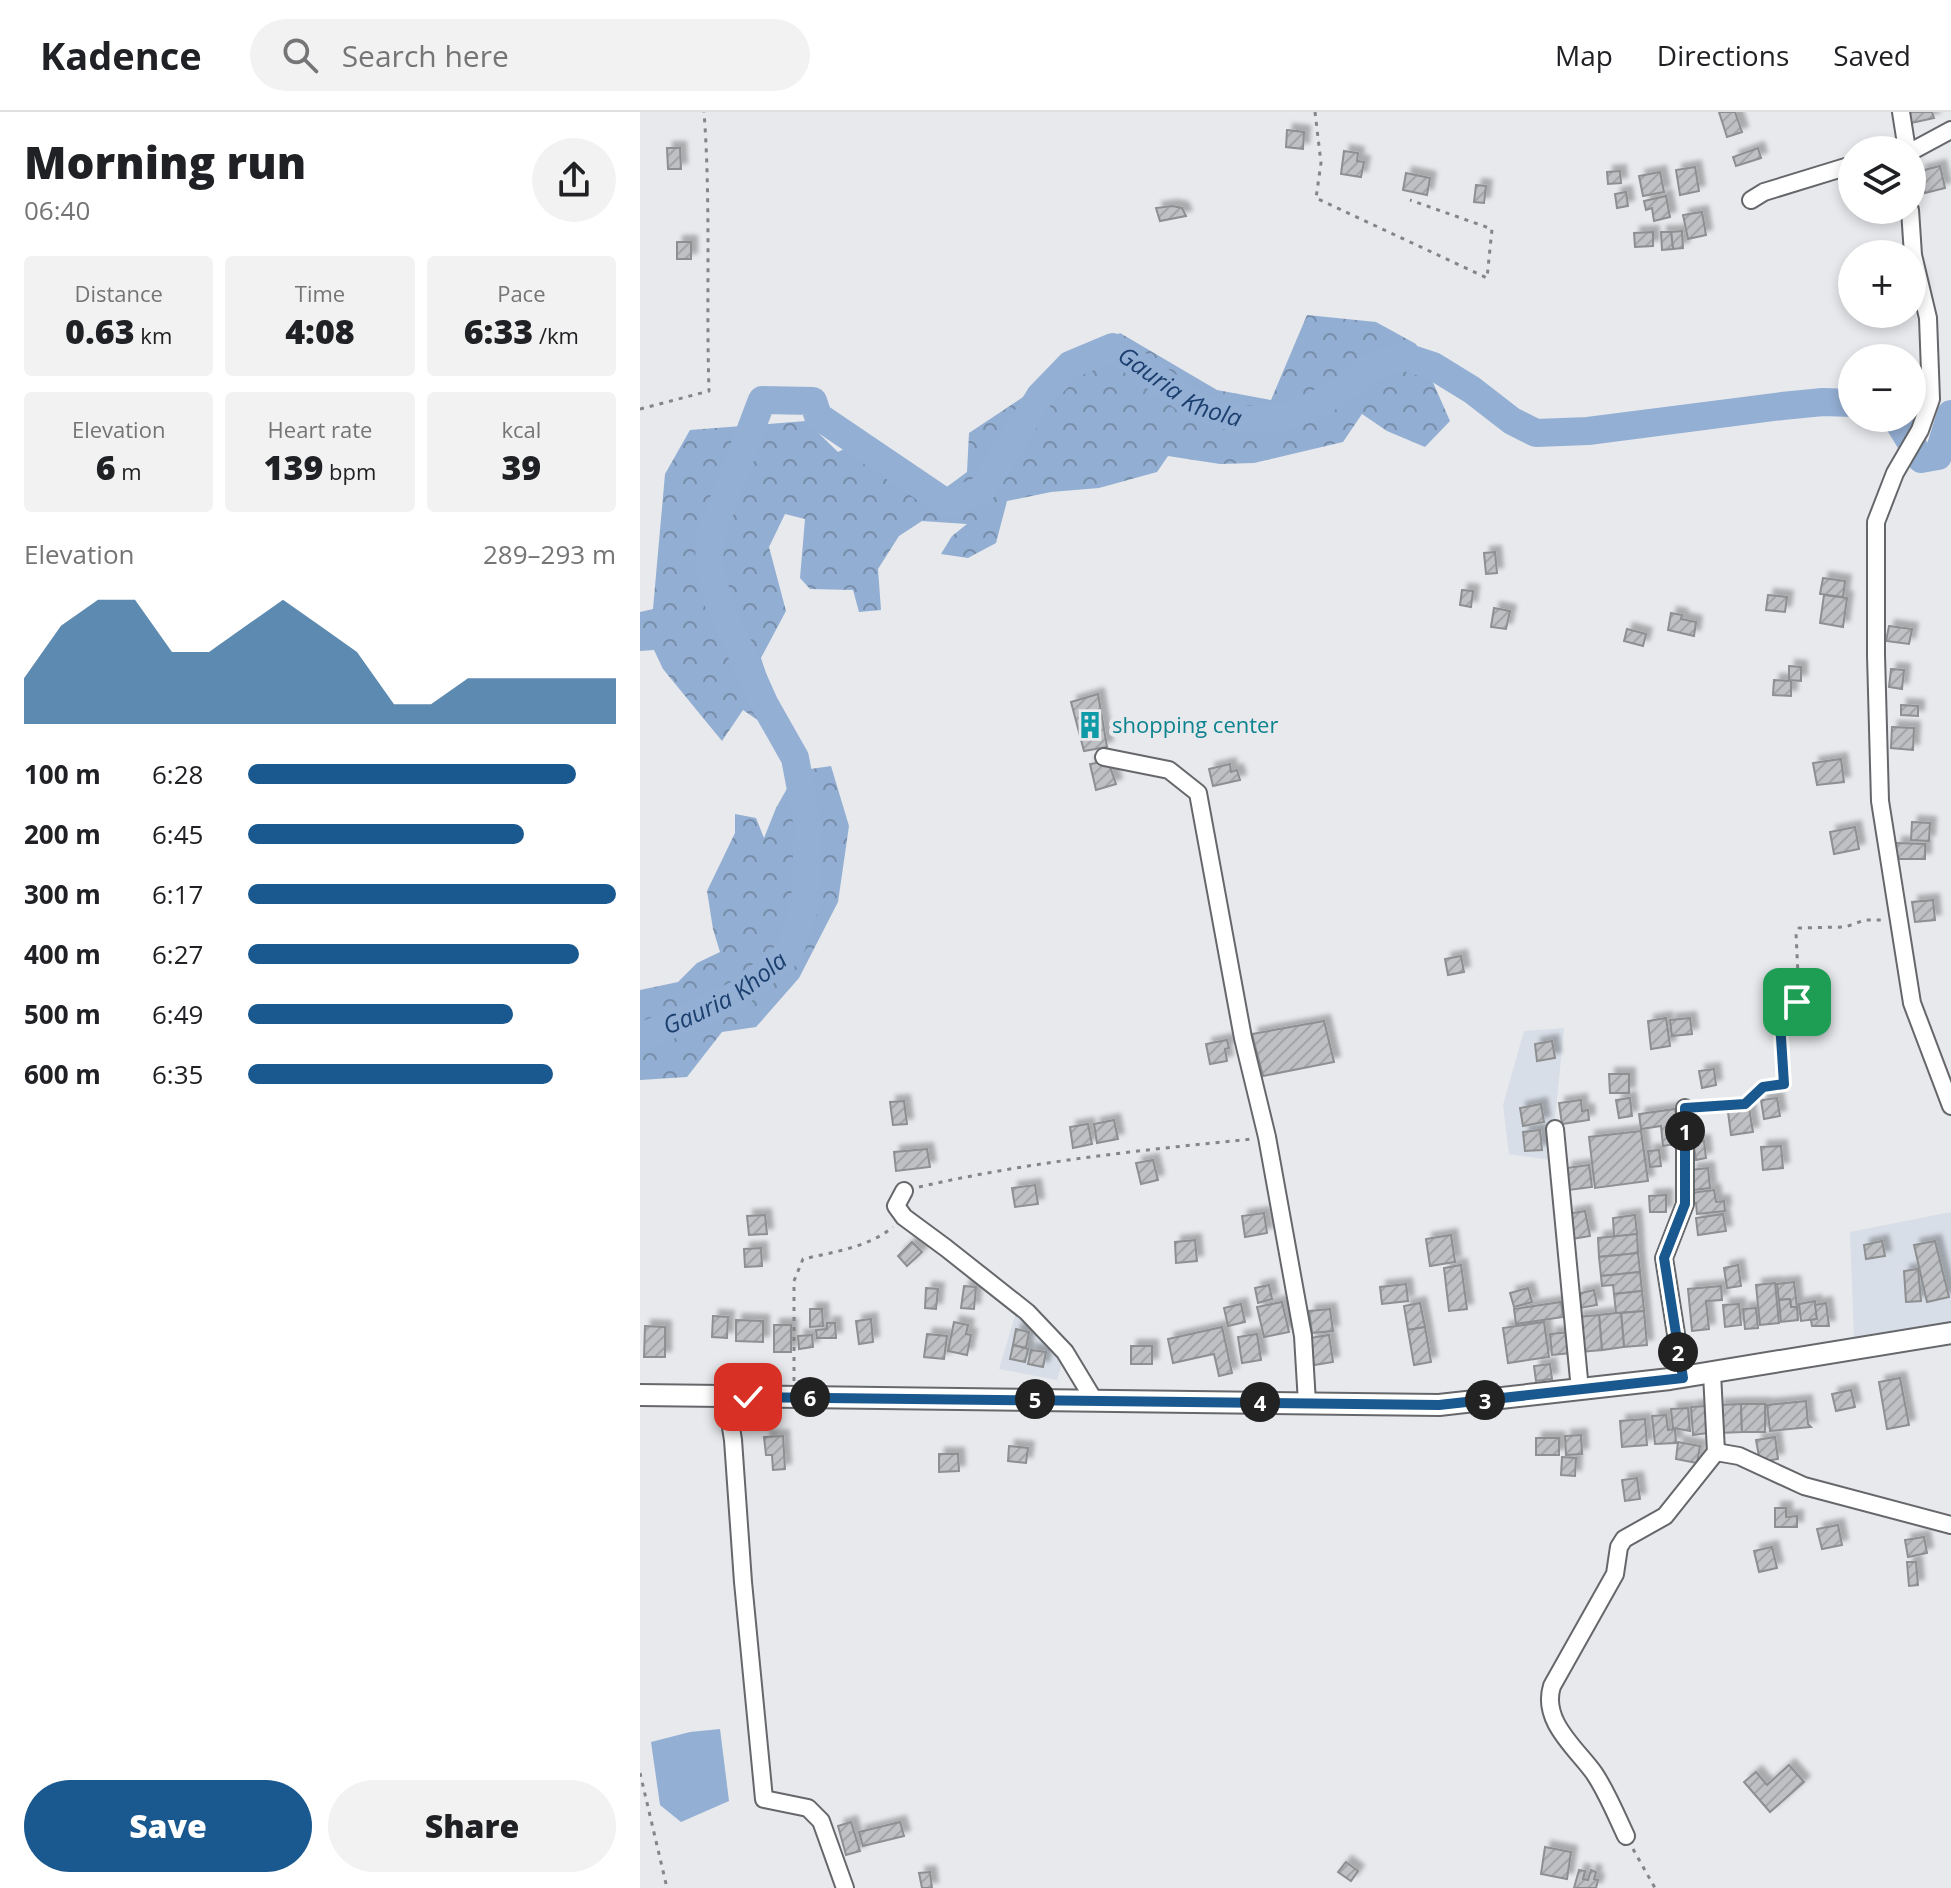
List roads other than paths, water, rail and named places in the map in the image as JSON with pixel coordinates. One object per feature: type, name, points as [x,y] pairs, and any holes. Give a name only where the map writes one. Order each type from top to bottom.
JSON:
[{"type":"main road","points":[[640,1395],[1439,1405],[1683,1378],[1951,1333]]},
{"type":"street","points":[[1901,112],[1906,136]]},
{"type":"street","points":[[1926,142],[1951,130]]},
{"type":"street","points":[[1751,200],[1764,192],[1838,169]]},
{"type":"street","points":[[1911,224],[1913,255],[1928,318],[1931,399],[1920,430],[1895,473],[1876,522],[1880,801],[1912,1003],[1951,1106]]},
{"type":"street","points":[[1104,757],[1169,770],[1198,793],[1243,1038],[1267,1137],[1303,1336],[1307,1403]]},
{"type":"street","points":[[1683,1378],[1664,1258],[1685,1204],[1685,1108]]},
{"type":"street","points":[[1555,1129],[1580,1390]]},
{"type":"street","points":[[904,1191],[896,1206],[904,1217],[1027,1312],[1065,1352],[1094,1400]]},
{"type":"street","points":[[1626,1836],[1595,1775],[1563,1737],[1548,1698],[1615,1574],[1619,1547],[1624,1539],[1665,1516],[1716,1452],[1712,1373]]},
{"type":"street","points":[[726,1396],[733,1440],[764,1799],[808,1808],[821,1821],[845,1888]]},
{"type":"street","points":[[1716,1452],[1739,1456],[1804,1486],[1951,1525]]},
{"type":"waterway","name":"Gauria Khola","points":[[640,1037],[738,994],[789,953],[805,905],[808,826],[795,758],[765,705],[718,601],[709,565],[710,537],[762,400],[813,401],[818,416],[948,504],[982,490],[1040,396],[1070,365],[1113,347],[1197,407],[1243,420],[1280,418],[1312,407],[1350,385],[1372,366],[1406,357],[1433,366],[1472,390],[1512,421],[1536,433],[1588,431],[1782,406],[1838,403]]},
{"type":"waterway","name":"Gauria Khola","points":[[1905,432],[1921,459],[1938,456],[1951,414]]},
{"type":"place","name":"shopping center","points":[[1090,725]]}]
